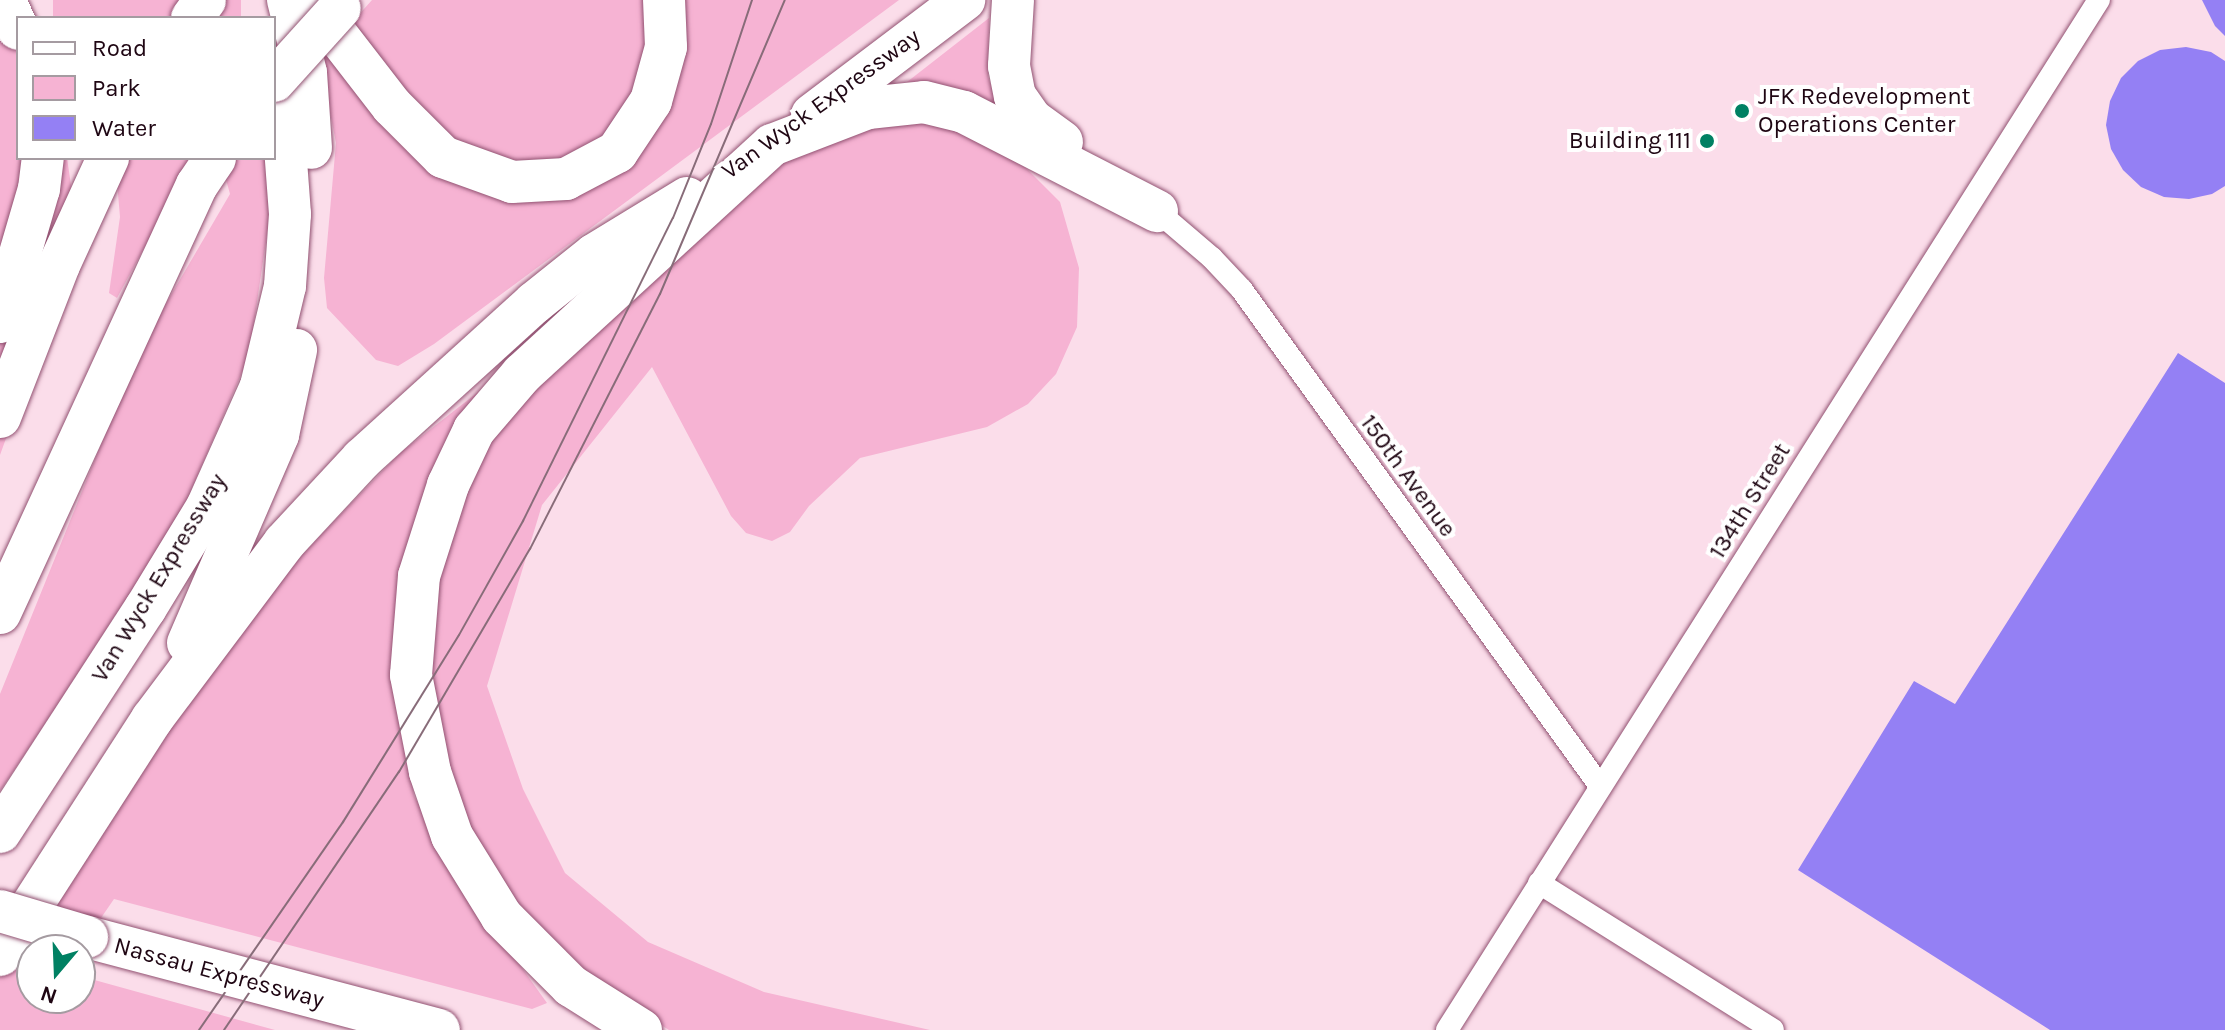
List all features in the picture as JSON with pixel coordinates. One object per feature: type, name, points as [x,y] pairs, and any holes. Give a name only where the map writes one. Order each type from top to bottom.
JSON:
[{"type":"highway","points":[[4,0],[16,25]]},
{"type":"highway","points":[[0,955],[152,719],[206,606],[278,435],[295,361],[312,180],[306,73],[288,0]]},
{"type":"highway","points":[[276,78],[332,3],[392,106],[443,157],[512,182],[566,179],[617,152],[651,101],[666,47],[664,0]]},
{"type":"highway","name":"Van Wyck Expressway","points":[[152,719],[284,543],[362,459],[534,303],[594,255],[772,145],[964,0]]},
{"type":"highway","points":[[1013,0],[1009,66],[1022,108],[1032,120],[1157,211]]},
{"type":"highway","name":"Van Wyck Expressway","points":[[0,832],[207,507],[261,386],[285,286],[290,214],[276,82]]},
{"type":"highway","points":[[641,1030],[583,994],[546,965],[483,891],[452,836],[430,772],[411,675],[419,576],[448,485],[474,430],[522,374],[772,145],[868,108],[924,102],[985,120],[1157,211]]},
{"type":"highway","points":[[0,322],[39,189],[43,160]]},
{"type":"highway","points":[[0,417],[59,265],[107,160]]},
{"type":"highway","points":[[0,613],[197,185],[214,160]]},
{"type":"highway","name":"Nassau Expressway","points":[[0,911],[439,1030]]},
{"type":"street","name":"134th Street","points":[[1447,1030],[2099,0]]},
{"type":"street","name":"150th Avenue","points":[[1157,211],[1212,258],[1242,290],[1600,786]]},
{"type":"street","points":[[1539,883],[1773,1030]]},
{"type":"green space","points":[[0,0],[16,20],[16,160],[67,160],[75,212],[68,281],[57,330],[46,328],[0,455]]},
{"type":"green space","points":[[53,0],[241,0],[241,16],[53,16]]},
{"type":"green space","points":[[308,0],[331,46],[372,0],[899,0],[434,344],[398,366],[376,360],[327,308],[324,278],[336,143]]},
{"type":"green space","points":[[989,18],[988,77],[1001,113],[938,85],[907,82]]},
{"type":"green space","points":[[905,113],[1006,148],[1060,202],[1079,268],[1077,327],[1056,374],[1028,404],[987,427],[860,458],[809,506],[790,532],[772,541],[746,533],[731,516],[652,367],[542,505],[487,686],[523,789],[565,873],[648,942],[764,992],[930,1030],[669,1030],[570,968],[478,860],[442,766],[426,625],[436,546],[480,450],[554,354],[774,169],[856,122]]},
{"type":"green space","points":[[115,160],[192,160],[117,298],[109,293],[120,217]]},
{"type":"green space","points":[[221,160],[270,160],[271,207],[249,356],[186,502],[106,633],[0,791],[0,694],[140,348],[230,194]]},
{"type":"green space","points":[[491,382],[400,701],[414,796],[461,883],[547,1003],[532,1009],[114,899],[90,934],[16,934],[16,1014],[96,1014],[96,980],[275,1030],[0,1030],[0,915],[35,864],[151,722],[316,540],[400,453]]},
{"type":"water","points":[[2202,0],[2225,0],[2225,36],[2215,26]]},
{"type":"water","points":[[2186,47],[2211,52],[2225,61],[2225,186],[2212,194],[2189,199],[2164,197],[2141,187],[2123,170],[2111,149],[2106,125],[2110,101],[2121,78],[2138,61],[2160,50]]},
{"type":"water","points":[[2178,353],[2225,383],[2225,1030],[2050,1030],[1798,870],[1914,681],[1955,704]]},
{"type":"tram line","points":[[199,1030],[343,822],[459,635],[523,521],[673,218],[711,124],[752,0]]},
{"type":"tram line","points":[[224,1030],[399,772],[530,549],[660,294],[785,0]]},
{"type":"place","name":"JFK Redevelopment Operations Center","points":[[1742,111]]},
{"type":"place","name":"Building 111","points":[[1707,141]]}]
